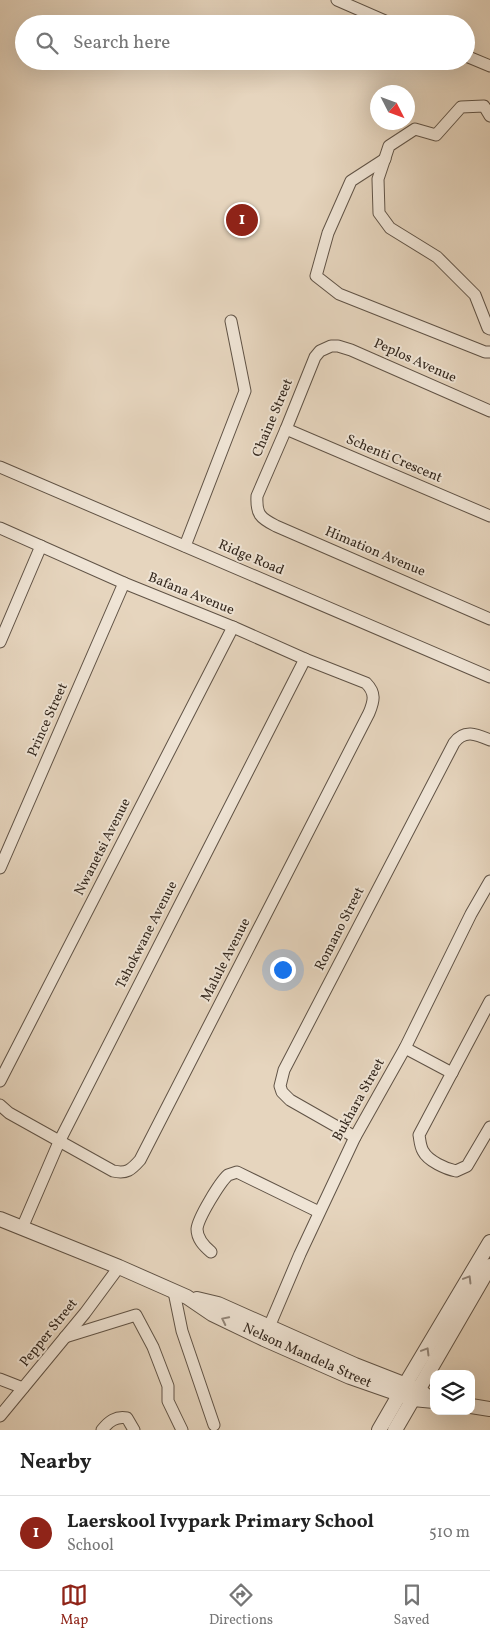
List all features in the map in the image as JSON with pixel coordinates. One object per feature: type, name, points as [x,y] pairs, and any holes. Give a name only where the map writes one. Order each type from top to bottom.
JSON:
[{"type":"street","points":[[337,0],[371,15]]},
{"type":"street","points":[[475,60],[490,66]]},
{"type":"street","points":[[490,116],[484,106],[461,107],[436,135],[415,129],[389,146],[378,179],[379,213],[390,228],[437,257],[475,295],[490,329]]},
{"type":"street","points":[[385,159],[351,181],[328,233],[316,276],[339,294],[485,352],[490,352]]},
{"type":"street","points":[[185,546],[245,390],[232,321]]},
{"type":"street","name":"Peplos Avenue","points":[[326,348],[338,346],[351,350],[490,411]]},
{"type":"street","name":"Chaine Street","points":[[256,505],[257,496],[314,358],[326,348]]},
{"type":"street","name":"Schenti Crescent","points":[[286,429],[490,516]]},
{"type":"street","name":"Ridge Road","points":[[0,467],[490,678]]},
{"type":"street","name":"Himation Avenue","points":[[256,505],[260,515],[276,526],[490,619]]},
{"type":"street","name":"Bafana Avenue","points":[[0,528],[124,584],[233,627],[304,659],[361,680],[372,688]]},
{"type":"street","points":[[0,642],[41,546]]},
{"type":"street","name":"Prince Street","points":[[0,868],[124,584]]},
{"type":"street","name":"Nwanetsi Avenue","points":[[0,1081],[233,627]]},
{"type":"street","name":"Tshokwane Avenue","points":[[22,1228],[59,1142],[304,659]]},
{"type":"street","name":"Malule Avenue","points":[[59,1142],[113,1171],[123,1173],[140,1160],[369,713],[374,696],[372,688]]},
{"type":"street","name":"Romano Street","points":[[355,1137],[290,1100],[280,1086],[284,1070],[454,743],[461,736],[472,733],[490,740]]},
{"type":"street","name":"Bukhara Street","points":[[267,1333],[319,1212],[355,1137],[405,1048],[471,914],[490,881]]},
{"type":"street","points":[[490,1001],[419,1135],[422,1150],[438,1163],[452,1170],[461,1170],[467,1166],[490,1128]]},
{"type":"street","points":[[405,1048],[452,1073]]},
{"type":"street","points":[[0,1105],[9,1113],[59,1142]]},
{"type":"street","points":[[211,1252],[203,1245],[197,1229],[202,1214],[228,1174],[238,1172],[319,1212]]},
{"type":"street","name":"Nelson Mandela Street","points":[[0,1219],[181,1294],[212,1314],[267,1333],[319,1356],[355,1366],[402,1390],[430,1399]]},
{"type":"street","points":[[379,1430],[490,1242]]},
{"type":"street","points":[[395,1430],[490,1266]]},
{"type":"street","name":"Pepper Street","points":[[0,1416],[102,1292],[118,1267]]},
{"type":"street","points":[[181,1294],[182,1331],[214,1425]]},
{"type":"street","points":[[65,1337],[136,1315],[153,1347],[168,1386],[168,1401],[182,1430]]},
{"type":"street","points":[[0,1379],[24,1388]]},
{"type":"street","points":[[475,1407],[490,1409]]},
{"type":"street","points":[[102,1430],[112,1420],[120,1417],[127,1418],[134,1430]]},
{"type":"place","name":"Laerskool Ivypark Primary School","points":[[242,220]]}]
